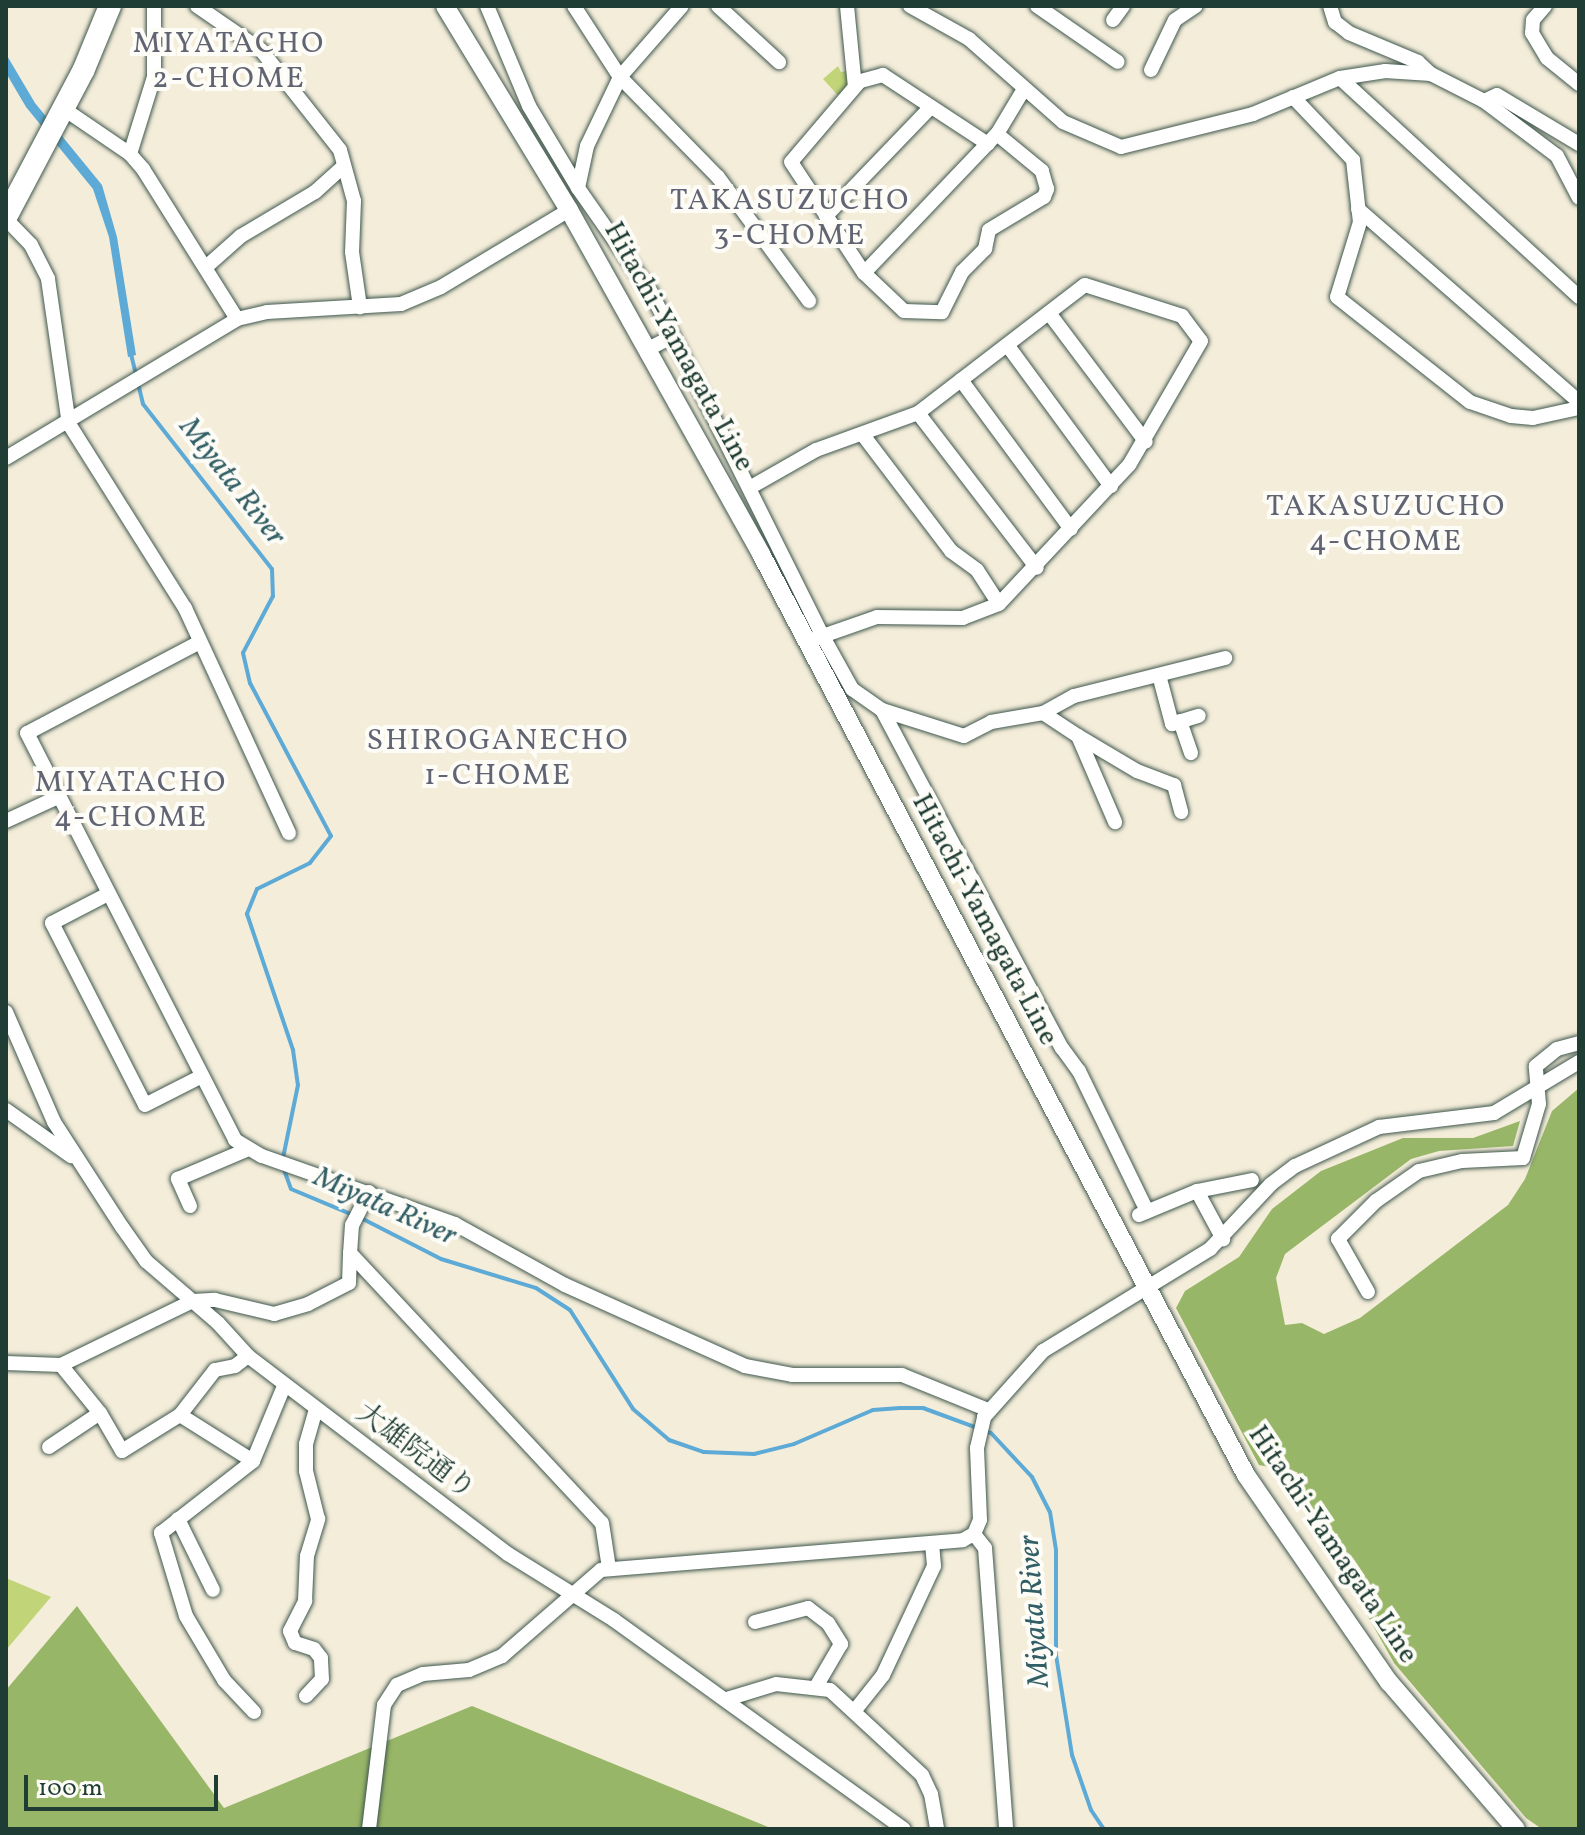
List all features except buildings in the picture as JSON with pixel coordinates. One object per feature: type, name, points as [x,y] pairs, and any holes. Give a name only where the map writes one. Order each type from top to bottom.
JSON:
[{"type":"highway","points":[[8,210],[62,112],[110,6]]},
{"type":"main road","name":"Hitachi-Yamagata Line","points":[[445,6],[569,210],[814,639],[1144,1288],[1246,1475],[1336,1611],[1443,1747],[1516,1829]]},
{"type":"street","points":[[130,154],[154,77],[154,6]]},
{"type":"street","points":[[197,6],[261,50],[284,84],[324,123],[344,166],[354,201],[352,252],[360,307]]},
{"type":"street","points":[[487,6],[509,67],[578,188],[637,269],[673,336],[751,487],[814,639],[852,689],[882,710],[964,736],[991,722],[1043,713],[1074,696],[1225,658]]},
{"type":"street","points":[[574,6],[620,77],[718,177],[809,301]]},
{"type":"street","points":[[578,188],[587,146],[620,77],[682,6]]},
{"type":"street","points":[[718,6],[779,62]]},
{"type":"street","points":[[847,6],[855,87]]},
{"type":"street","points":[[910,6],[969,39],[1063,122],[1121,147],[1253,114],[1340,78],[1385,71],[1431,74]]},
{"type":"street","points":[[1037,6],[1118,62]]},
{"type":"street","points":[[1113,20],[1123,6]]},
{"type":"street","points":[[1151,70],[1175,20],[1196,6]]},
{"type":"street","points":[[1330,6],[1335,22],[1349,33],[1418,62],[1431,74],[1484,101],[1557,156],[1574,181],[1579,198]]},
{"type":"street","points":[[1545,6],[1533,20],[1532,33],[1547,58],[1579,84]]},
{"type":"street","points":[[883,75],[931,107],[993,139],[1042,171],[1047,189],[1044,197],[989,230],[985,249],[962,272],[942,312],[904,311],[864,273],[791,162],[855,87],[883,75]]},
{"type":"street","points":[[1340,78],[1579,297]]},
{"type":"street","points":[[864,273],[993,139],[1024,89]]},
{"type":"street","points":[[1484,101],[1497,95],[1579,144]]},
{"type":"street","points":[[1293,97],[1353,160],[1358,209],[1357,238],[1337,297],[1470,402],[1511,416],[1579,405]]},
{"type":"street","points":[[826,216],[931,107]]},
{"type":"street","points":[[62,112],[130,154],[237,319]]},
{"type":"street","points":[[206,267],[241,236],[315,192],[344,166]]},
{"type":"street","points":[[1358,209],[1579,405]]},
{"type":"street","points":[[8,210],[48,279],[69,424],[185,608],[198,643],[289,833]]},
{"type":"street","points":[[6,458],[69,424],[237,319],[267,312],[401,304],[441,287],[569,210]]},
{"type":"street","points":[[751,487],[816,450],[918,413],[1085,285],[1182,316],[1201,341],[1146,442],[1037,568],[999,604],[963,618],[877,617],[814,639]]},
{"type":"street","points":[[1049,313],[1146,442]]},
{"type":"street","points":[[648,349],[673,336]]},
{"type":"street","points":[[1008,346],[1111,486]]},
{"type":"street","points":[[961,380],[1071,529]]},
{"type":"street","points":[[918,413],[1037,568]]},
{"type":"street","points":[[863,435],[951,551],[977,570],[999,604]]},
{"type":"street","points":[[198,643],[27,733],[228,1130],[246,1150],[455,1224],[565,1285],[745,1366],[792,1375],[902,1375],[986,1413]]},
{"type":"street","points":[[1159,675],[1172,724],[1199,716]]},
{"type":"street","points":[[882,710],[1062,1048],[1079,1071],[1143,1213],[1197,1191],[1252,1180]]},
{"type":"street","points":[[1043,713],[1137,771],[1174,785],[1181,812]]},
{"type":"street","points":[[1180,721],[1191,753]]},
{"type":"street","points":[[1078,736],[1115,822]]},
{"type":"street","points":[[6,821],[58,797]]},
{"type":"street","points":[[108,894],[52,923],[145,1105],[202,1076]]},
{"type":"street","name":"大雄院通り","points":[[6,1012],[74,1158],[146,1261],[193,1301],[248,1356],[508,1554],[727,1699],[904,1829]]},
{"type":"street","points":[[1368,1292],[1338,1239],[1376,1201],[1419,1171],[1462,1161],[1523,1158],[1531,1145],[1537,1090],[1536,1066],[1557,1049],[1579,1043]]},
{"type":"street","points":[[974,1534],[981,1508],[978,1437],[986,1413],[1043,1351],[1223,1239],[1283,1174],[1362,1133],[1396,1123],[1494,1113],[1537,1090],[1579,1062]]},
{"type":"street","points":[[6,1110],[74,1158]]},
{"type":"street","points":[[190,1206],[178,1179],[246,1150]]},
{"type":"street","points":[[1197,1191],[1223,1239]]},
{"type":"street","points":[[6,1363],[61,1365],[193,1301],[215,1300],[274,1314],[308,1304],[349,1283],[352,1225],[369,1192]]},
{"type":"street","points":[[350,1253],[602,1523],[609,1568]]},
{"type":"street","points":[[61,1365],[100,1413],[122,1451],[180,1415],[215,1370],[235,1366],[248,1356]]},
{"type":"street","points":[[254,1712],[224,1680],[186,1616],[161,1533],[253,1461],[284,1386]]},
{"type":"street","points":[[306,1696],[322,1679],[321,1658],[314,1649],[295,1643],[290,1631],[305,1601],[307,1556],[318,1519],[306,1471],[306,1444],[316,1409]]},
{"type":"street","points":[[49,1447],[100,1413]]},
{"type":"street","points":[[180,1415],[253,1461]]},
{"type":"street","points":[[178,1519],[213,1590]]},
{"type":"street","points":[[369,1829],[384,1705],[390,1692],[407,1678],[485,1665],[572,1595],[592,1575],[609,1568],[932,1543],[974,1534]]},
{"type":"street","points":[[974,1534],[985,1548],[1006,1829]]},
{"type":"street","points":[[856,1709],[883,1675],[934,1566],[932,1543]]},
{"type":"street","points":[[755,1622],[808,1608],[828,1623],[841,1644],[817,1685]]},
{"type":"street","points":[[727,1699],[776,1684],[817,1685],[856,1709],[922,1775],[931,1794],[937,1829]]},
{"type":"green space","points":[[838,66],[841,72],[853,70],[843,101],[823,79]]},
{"type":"green space","points":[[1579,1088],[1579,1829],[1542,1829],[1526,1818],[1394,1663],[1323,1536],[1297,1472],[1259,1465],[1176,1308],[1185,1291],[1239,1257],[1272,1209],[1321,1171],[1403,1138],[1473,1138],[1520,1121],[1513,1146],[1439,1151],[1411,1159],[1285,1254],[1276,1278],[1285,1325],[1302,1323],[1324,1334],[1360,1318],[1508,1205],[1525,1179],[1552,1111]]},
{"type":"green space","points":[[6,1578],[51,1597],[6,1650]]},
{"type":"green space","points":[[77,1606],[224,1808],[472,1706],[773,1829],[6,1829],[6,1690]]},
{"type":"water","points":[[6,54],[35,103],[102,185],[117,237],[136,355],[128,357],[109,237],[93,189],[26,107],[6,73]]},
{"type":"waterway","name":"Miyata River","points":[[131,354],[143,404],[272,569],[273,596],[243,653],[250,683],[331,836],[310,863],[257,889],[247,914],[293,1050],[298,1085],[283,1158]]},
{"type":"waterway","name":"Miyata River","points":[[283,1167],[291,1189],[353,1215]]},
{"type":"waterway","name":"Miyata River","points":[[361,1218],[441,1259],[536,1288],[570,1310],[633,1409],[669,1440],[704,1452],[754,1454],[794,1444],[873,1410],[900,1408],[923,1408],[991,1433],[1032,1477],[1050,1512],[1056,1551],[1056,1655],[1072,1755],[1091,1810],[1104,1829]]},
{"type":"district","name":"MIYATACHO 2-CHOME","points":[[229,61]]},
{"type":"district","name":"TAKASUZUCHO 3-CHOME","points":[[790,218]]},
{"type":"district","name":"TAKASUZUCHO 4-CHOME","points":[[1386,524]]},
{"type":"district","name":"SHIROGANECHO 1-CHOME","points":[[498,758]]},
{"type":"district","name":"MIYATACHO 4-CHOME","points":[[131,800]]}]
